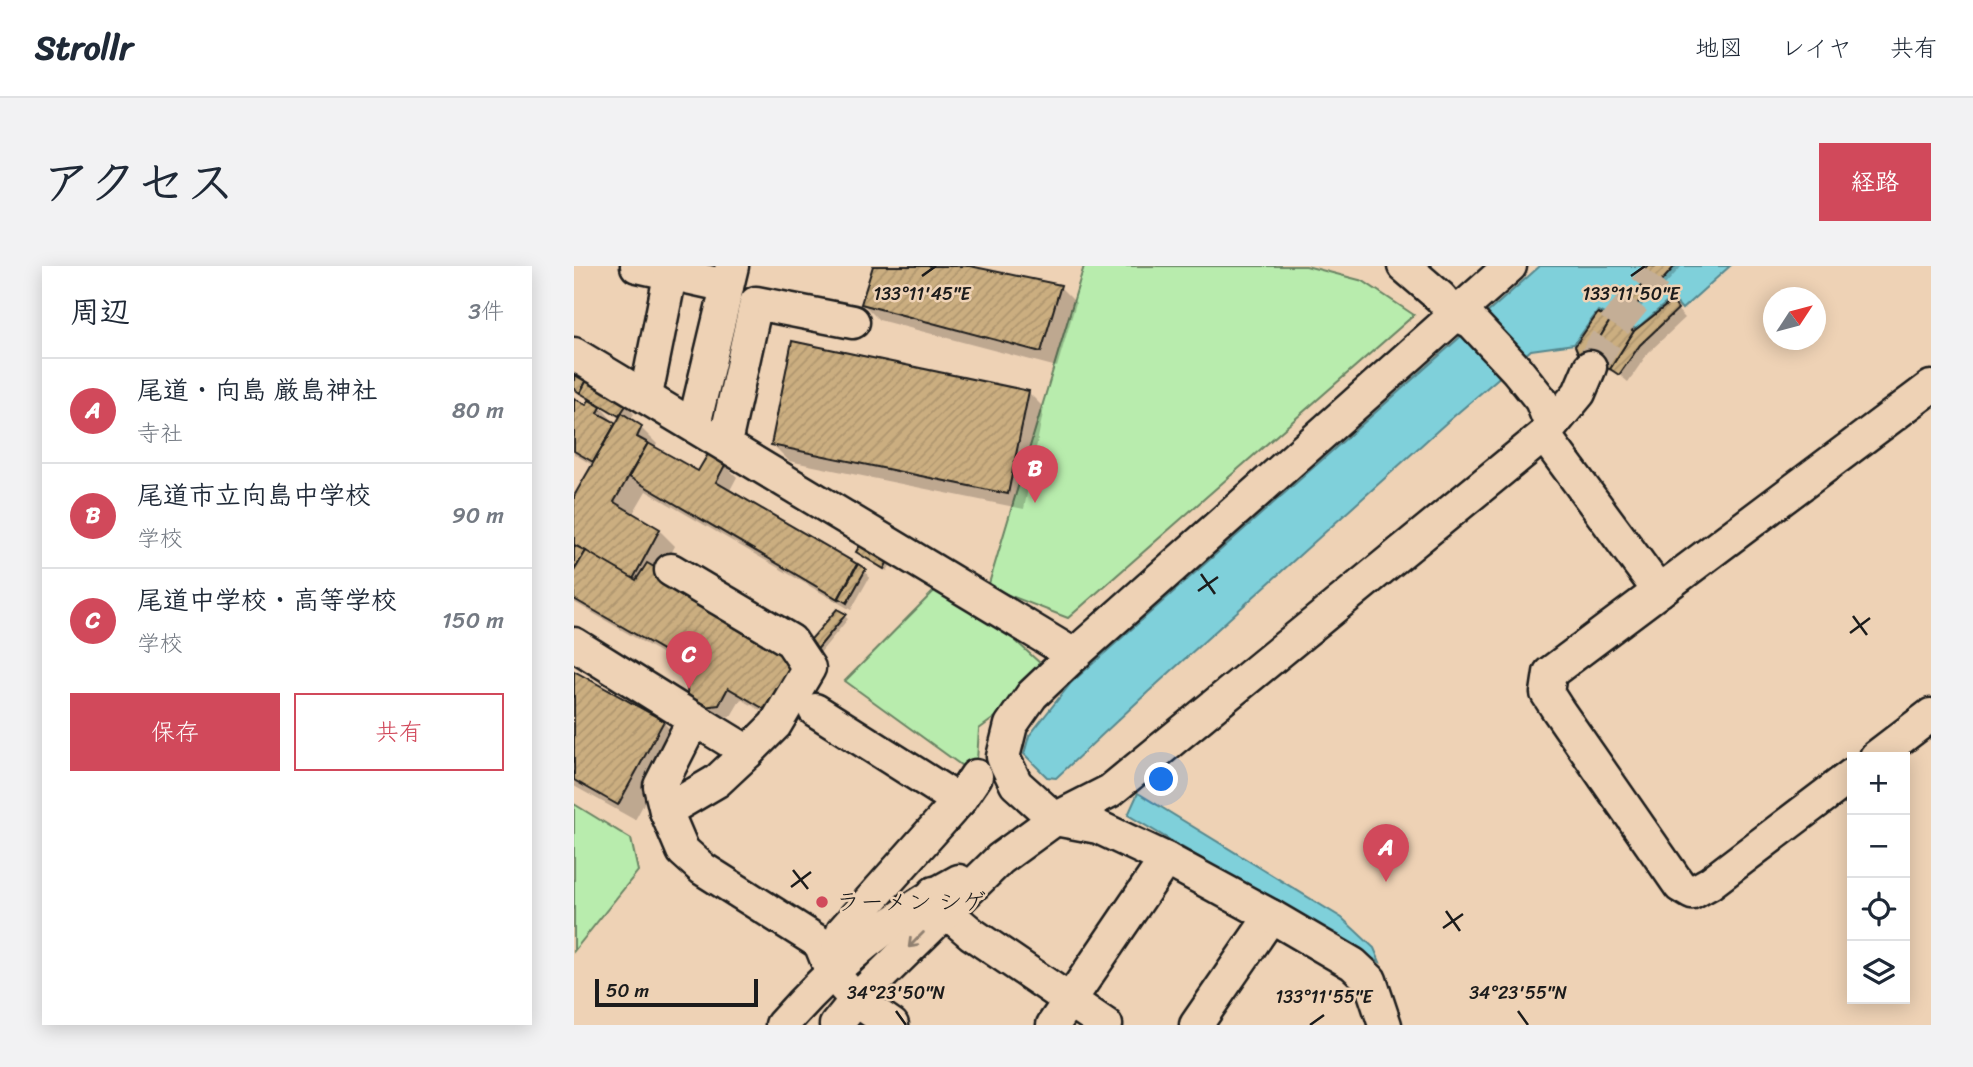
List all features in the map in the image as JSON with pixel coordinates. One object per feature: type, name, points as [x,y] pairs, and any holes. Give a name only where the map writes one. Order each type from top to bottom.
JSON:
[{"type":"street","points":[[637,266],[729,276],[694,425]]},
{"type":"street","points":[[1404,266],[1516,369],[1541,400],[1548,430],[1659,591]]},
{"type":"street","points":[[1385,1025],[1370,980],[1353,964],[1166,859],[1098,827],[1055,819],[1016,783],[1003,757],[1012,725],[1032,695],[1074,655],[1463,318],[1510,266]]},
{"type":"street","points":[[646,395],[671,270]]},
{"type":"street","points":[[725,443],[756,303],[853,322]]},
{"type":"street","points":[[574,354],[1074,655]]},
{"type":"street","points":[[782,1025],[811,991],[872,940],[940,902],[1055,819],[1110,791],[1548,430],[1579,393],[1590,367]]},
{"type":"street","points":[[1847,779],[1710,884],[1692,893],[1681,887],[1547,693],[1550,673],[1931,387]]},
{"type":"street","points":[[666,811],[717,781],[775,726],[809,668],[791,641],[671,570]]},
{"type":"street","points":[[574,644],[748,752]]},
{"type":"street","points":[[815,710],[968,788],[843,931],[832,973]]},
{"type":"street","points":[[1883,752],[1931,715]]},
{"type":"street","points":[[694,719],[660,786],[666,811],[683,852],[702,869],[820,943],[832,973],[856,1000],[892,1025]]},
{"type":"street","points":[[1061,1013],[1166,859]]},
{"type":"street","points":[[836,1025],[940,902]]},
{"type":"street","points":[[940,902],[971,934],[1061,1013],[1106,1025]]},
{"type":"street","points":[[1208,1020],[1271,916]]},
{"type":"green space","points":[[1084,266],[1306,266],[1363,281],[1414,315],[1068,618],[988,587]]},
{"type":"green space","points":[[947,578],[1053,675],[979,729],[976,776],[845,681]]},
{"type":"green space","points":[[574,804],[631,839],[638,871],[574,951]]},
{"type":"water","points":[[1540,266],[1730,266],[1682,309],[1672,298],[1636,329],[1598,311],[1574,344],[1531,350],[1446,423],[1056,778],[1047,777],[1024,754],[1029,736],[1071,683]]},
{"type":"water","points":[[1138,793],[1342,918],[1374,948],[1380,962],[1128,815]]},
{"type":"building","points":[[873,266],[970,266],[1061,285],[1041,352],[861,304]]},
{"type":"building","points":[[1647,266],[1675,266],[1659,284],[1643,270]]},
{"type":"building","points":[[1649,276],[1655,282],[1621,324],[1613,320]]},
{"type":"building","points":[[1672,301],[1678,309],[1640,345],[1619,375],[1610,369],[1634,331]]},
{"type":"building","points":[[1598,313],[1611,319],[1583,366],[1575,346]]},
{"type":"building","points":[[1611,319],[1634,331],[1610,369],[1583,366]]},
{"type":"building","points":[[792,341],[1029,391],[1008,494],[771,445]]},
{"type":"building","points":[[574,373],[587,380],[580,393],[574,389]]},
{"type":"building","points":[[587,380],[627,404],[619,416],[580,393]]},
{"type":"building","points":[[574,398],[586,405],[589,400],[601,407],[598,413],[616,423],[593,462],[574,451]]},
{"type":"building","points":[[622,413],[642,426],[637,437],[648,443],[614,502],[660,529],[633,579],[574,545],[574,496]]},
{"type":"building","points":[[648,443],[698,471],[708,454],[726,463],[716,482],[857,564],[838,599],[629,477]]},
{"type":"building","points":[[574,545],[586,551],[574,571]]},
{"type":"building","points":[[860,545],[888,561],[884,569],[856,552]]},
{"type":"building","points":[[586,551],[636,580],[647,563],[771,633],[795,660],[766,710],[728,688],[719,705],[703,707],[688,697],[686,681],[692,667],[574,599],[574,571]]},
{"type":"building","points":[[858,564],[866,569],[847,603],[839,598]]},
{"type":"building","points":[[837,609],[846,614],[815,652],[806,645]]},
{"type":"building","points":[[574,671],[664,721],[618,805],[574,780]]},
{"type":"tunnel","points":[[1590,367],[1617,322],[1655,276]]},
{"type":"place","name":"尾道市立向島中学校","points":[[1035,503]]},
{"type":"place","name":"尾道中学校・高等学校","points":[[689,689]]},
{"type":"place","name":"尾道・向島 厳島神社","points":[[1386,882]]},
{"type":"place","name":"ラーメン シゲ","points":[[822,902]]}]
